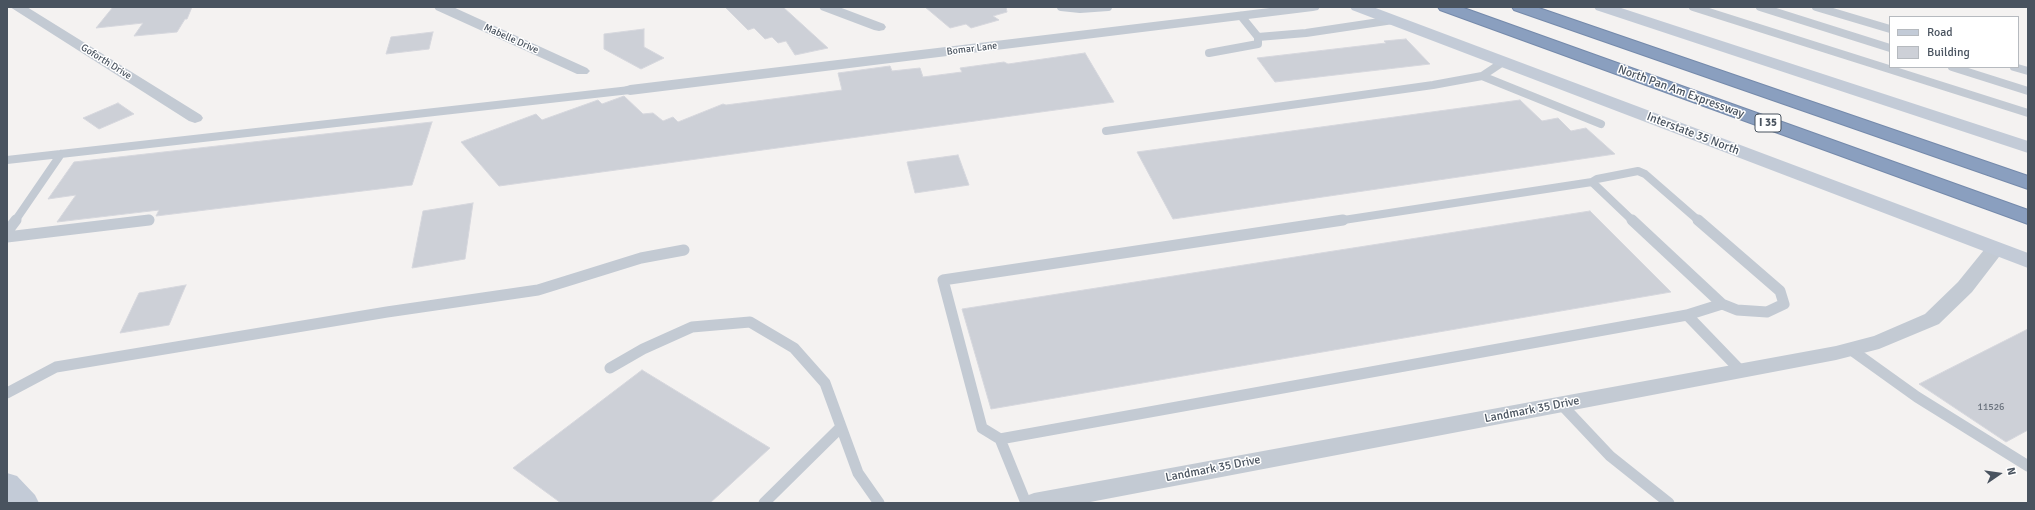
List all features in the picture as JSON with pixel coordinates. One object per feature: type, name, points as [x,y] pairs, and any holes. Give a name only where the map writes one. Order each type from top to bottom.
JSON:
[{"type":"highway","points":[[1442,7],[1479,19]]},
{"type":"highway","name":"North Pan Am Expressway","points":[[1446,7],[2028,217]]},
{"type":"highway","name":"I 35","points":[[1520,7],[2028,183]]},
{"type":"highway","points":[[1507,29],[1764,134],[2028,231]]},
{"type":"highway","points":[[1590,31],[1643,39],[2028,168]]},
{"type":"main road","name":"Interstate 35 North","points":[[1358,7],[2028,261]]},
{"type":"main road","points":[[1602,7],[2028,147]]},
{"type":"main road","points":[[7,484],[25,503]]},
{"type":"street","name":"Goforth Drive","points":[[17,7],[195,118]]},
{"type":"street","name":"Mabelle Drive","points":[[441,7],[582,71]]},
{"type":"street","points":[[826,7],[879,26]]},
{"type":"street","name":"Bomar Lane","points":[[630,90],[1313,7]]},
{"type":"street","name":"Landmark 35 Drive","points":[[1034,503],[1740,370],[1879,342],[1918,326],[1932,318],[1965,287],[1995,249]]},
{"type":"lane","points":[[1061,7],[1080,10],[1108,7]]},
{"type":"lane","points":[[1693,7],[2028,113]]},
{"type":"lane","points":[[1760,7],[1889,48]]},
{"type":"lane","points":[[1816,7],[1889,30]]},
{"type":"lane","points":[[1209,52],[1258,44],[1258,37],[1241,16]]},
{"type":"lane","points":[[1258,37],[1306,33],[1393,20]]},
{"type":"lane","points":[[1106,131],[1433,85],[1482,76],[1503,62]]},
{"type":"lane","points":[[1955,68],[2028,91]]},
{"type":"lane","points":[[2018,68],[2028,71]]},
{"type":"lane","points":[[1482,76],[1602,124]]},
{"type":"lane","points":[[7,160],[630,90]]},
{"type":"lane","points":[[7,232],[61,154]]},
{"type":"lane","points":[[1026,503],[1000,439],[982,428],[943,280],[1592,182],[1597,179],[1638,171],[1645,174],[1780,291],[1784,304],[1768,312],[1737,310],[1722,304],[1592,182]]},
{"type":"lane","points":[[7,237],[149,220]]},
{"type":"lane","points":[[7,393],[56,368],[387,312],[486,299],[538,290],[641,258],[684,250]]},
{"type":"lane","points":[[1000,439],[1687,315],[1722,304]]},
{"type":"lane","points":[[1687,315],[1740,370]]},
{"type":"lane","points":[[610,368],[643,349],[692,327],[750,322],[794,348],[825,383],[858,473],[879,503]]},
{"type":"lane","points":[[1850,349],[1917,398],[2028,466]]},
{"type":"lane","points":[[1561,404],[1610,456],[1668,503]]},
{"type":"lane","points":[[764,503],[842,427]]},
{"type":"building","points":[[113,7],[192,7],[187,19],[185,19],[177,32],[134,36],[143,23],[96,28]]},
{"type":"building","points":[[725,7],[783,7],[828,48],[795,55],[786,41],[778,43],[772,37],[765,39],[754,28],[748,30]]},
{"type":"building","points":[[925,7],[1006,7],[1007,12],[993,16],[999,20],[971,28],[966,24],[950,28]]},
{"type":"building","points":[[644,29],[644,47],[664,58],[641,69],[604,49],[604,34]]},
{"type":"building","points":[[433,32],[429,49],[386,54],[391,37]]},
{"type":"building","points":[[1406,39],[1430,64],[1275,82],[1257,58],[1386,43],[1384,41]]},
{"type":"building","points":[[1085,53],[1114,102],[499,186],[461,142],[536,114],[542,120],[598,100],[602,104],[624,96],[643,114],[653,113],[663,121],[673,117],[678,122],[723,104],[726,105],[842,90],[838,73],[890,66],[892,71],[920,68],[923,77],[962,72],[960,68],[1004,62],[1008,64]]},
{"type":"building","points":[[1520,100],[1542,121],[1558,118],[1571,131],[1586,128],[1615,154],[1173,219],[1137,152]]},
{"type":"building","points":[[118,103],[134,114],[99,129],[83,118]]},
{"type":"building","points":[[432,122],[412,185],[156,216],[159,210],[57,222],[76,195],[48,199],[74,162]]},
{"type":"building","points":[[958,155],[969,185],[915,193],[907,162]]},
{"type":"building","points":[[473,203],[465,259],[412,268],[423,211]]},
{"type":"building","points":[[1590,211],[1671,292],[991,409],[962,309]]},
{"type":"building","points":[[186,285],[169,325],[120,333],[139,293]]},
{"type":"building","points":[[2028,329],[2028,430],[2006,442],[1919,384]]},
{"type":"building","points":[[642,370],[770,448],[710,503],[561,503],[513,468]]}]
